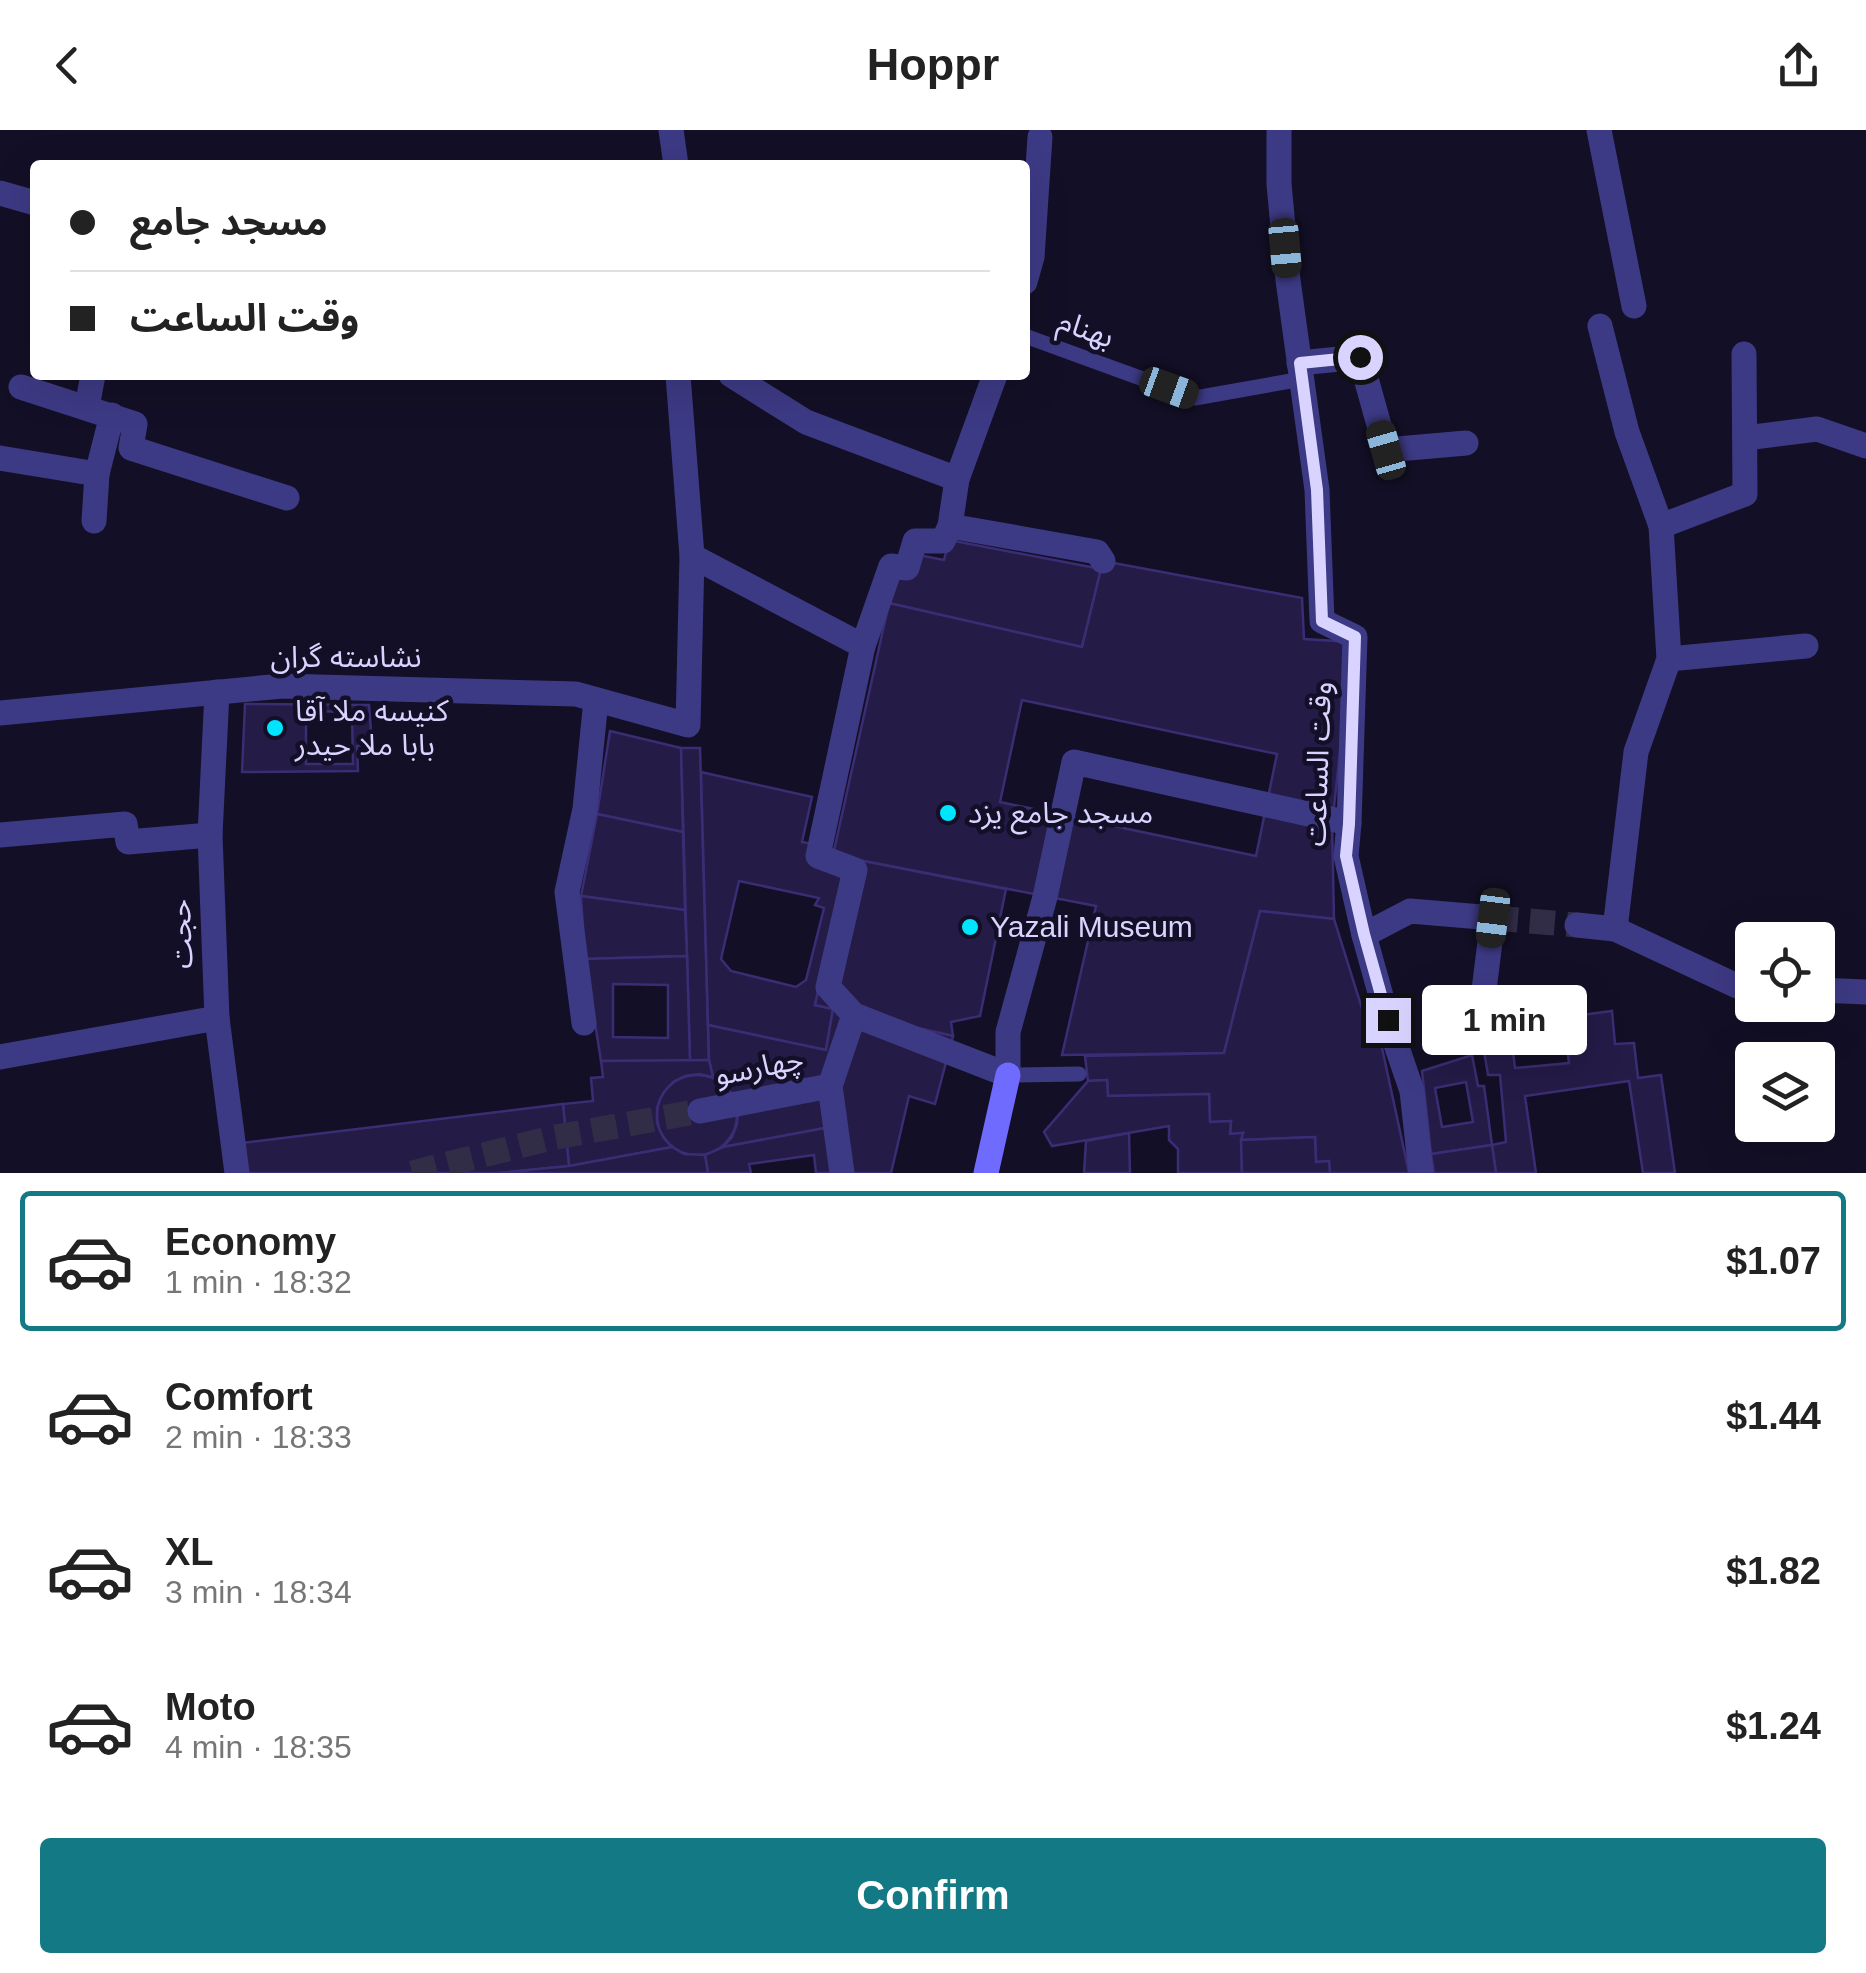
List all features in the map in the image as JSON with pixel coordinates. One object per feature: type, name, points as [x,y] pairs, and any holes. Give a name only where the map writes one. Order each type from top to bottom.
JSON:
[{"type":"street","points":[[672,130],[675,160]]},
{"type":"street","name":"وقت الساعت","points":[[1279,130],[1279,184],[1288,280],[1317,490],[1322,621],[1355,637],[1346,856],[1382,1024],[1412,1091],[1421,1173]]},
{"type":"street","points":[[1600,130],[1634,306]]},
{"type":"street","points":[[1030,264],[1040,138]]},
{"type":"street","points":[[0,193],[30,202]]},
{"type":"street","points":[[1600,326],[1627,432],[1661,526],[1669,659],[1636,752],[1615,928]]},
{"type":"street","points":[[1661,526],[1745,494],[1744,354]]},
{"type":"street","points":[[1301,371],[1360,357],[1386,450],[1466,443]]},
{"type":"street","points":[[87,406],[91,380]]},
{"type":"street","points":[[678,380],[692,556],[864,646]]},
{"type":"street","points":[[740,380],[806,422],[957,479]]},
{"type":"street","points":[[993,380],[957,479],[950,526],[943,541],[915,541],[907,568],[891,566],[864,646],[818,856],[856,870],[828,987],[854,1015],[1008,1075]]},
{"type":"street","points":[[21,387],[134,424],[131,448],[288,498]]},
{"type":"street","points":[[94,521],[97,474],[112,416]]},
{"type":"street","points":[[1746,438],[1817,429],[1866,446]]},
{"type":"street","points":[[0,458],[97,474]]},
{"type":"street","points":[[950,526],[1097,552],[1103,560]]},
{"type":"street","name":"نشاسته گران","points":[[0,714],[282,686],[576,694],[688,725],[692,556]]},
{"type":"street","points":[[1669,659],[1806,646]]},
{"type":"street","name":"حجت","points":[[217,692],[210,835],[217,1018],[237,1173]]},
{"type":"street","points":[[584,1022],[567,892],[586,808],[596,700]]},
{"type":"street","points":[[986,1173],[1008,1075],[1008,1032],[1045,896],[1074,762],[1349,824]]},
{"type":"street","points":[[0,835],[124,824],[128,842],[210,835]]},
{"type":"street","points":[[1364,934],[1410,910],[1493,918],[1481,1014]]},
{"type":"street","points":[[1578,926],[1615,928],[1735,985]]},
{"type":"street","points":[[1835,991],[1866,992]]},
{"type":"street","points":[[842,1173],[830,1086],[854,1015]]},
{"type":"street","points":[[0,1057],[217,1018]]},
{"type":"street","name":"چهارسو","points":[[700,1111],[830,1086]]},
{"type":"lane","name":"بهنام","points":[[1030,338],[1195,398],[1301,371]]},
{"type":"lane","points":[[1008,1075],[1080,1074]]},
{"type":"building","points":[[949,540],[1101,569],[1082,647],[889,603],[899,573],[919,555],[944,560]]},
{"type":"building","name":"مسجد جامع یزد","points":[[1103,561],[1302,598],[1304,639],[1352,642],[1332,825],[1334,919],[1260,911],[1224,1053],[1062,1055],[1096,906],[833,855],[889,603],[1082,647]],"holes":[[[1022,700],[1277,754],[1256,856],[1000,802]]]},
{"type":"building","name":"کنیسه ملا آقا بابا ملا حیدر","points":[[245,704],[369,705],[372,744],[357,746],[358,771],[242,772]],"holes":[[[306,711],[352,712],[353,764],[306,764]]]},
{"type":"building","points":[[610,731],[681,748],[683,832],[597,814]]},
{"type":"building","points":[[681,748],[700,748],[709,1060],[690,1061]]},
{"type":"building","points":[[701,772],[812,797],[802,842],[818,845],[846,872],[815,1005],[833,1009],[826,1050],[708,1025]],"holes":[[[739,881],[819,898],[815,905],[824,908],[806,980],[796,987],[731,971],[721,959]]]},
{"type":"building","points":[[597,814],[683,832],[685,910],[581,896]]},
{"type":"building","points":[[833,855],[1006,889],[980,1016],[951,1022],[953,1036],[815,1005],[846,872]]},
{"type":"building","points":[[581,896],[685,910],[687,956],[585,959]]},
{"type":"building","points":[[1260,911],[1334,919],[1370,1034],[1379,1034],[1409,1173],[1330,1173],[1329,1161],[1316,1162],[1315,1137],[1241,1140],[1243,1133],[1230,1134],[1231,1121],[1210,1122],[1209,1094],[1108,1096],[1107,1080],[1088,1081],[1085,1056],[1224,1053]]},
{"type":"building","points":[[687,956],[690,1061],[601,1061],[585,959]],"holes":[[[613,984],[668,985],[668,1038],[613,1037]]]},
{"type":"building","points":[[1493,1007],[1566,1008],[1566,1017],[1612,1011],[1615,1044],[1634,1043],[1638,1078],[1661,1075],[1675,1173],[1643,1173],[1629,1081],[1525,1096],[1536,1173],[1496,1173],[1492,1145],[1506,1142],[1500,1075],[1488,1075],[1481,1032]],"holes":[[[1565,1029],[1569,1063],[1515,1068],[1511,1035]]]},
{"type":"building","points":[[833,1009],[953,1036],[935,1104],[909,1096],[891,1173],[840,1173],[825,1128],[723,1147],[732,1137],[738,1110],[734,1096],[713,1077],[708,1025],[826,1050]]},
{"type":"building","points":[[1472,1055],[1478,1086],[1484,1086],[1492,1145],[1431,1154],[1422,1071]],"holes":[[[1466,1082],[1473,1122],[1442,1127],[1435,1088]]]},
{"type":"building","points":[[709,1060],[713,1077],[699,1074],[673,1082],[657,1108],[657,1123],[672,1147],[569,1166],[563,1104],[593,1101],[591,1078],[603,1077],[601,1061]]},
{"type":"building","points":[[689,1075],[705,1075],[726,1086],[737,1115],[726,1144],[705,1155],[689,1155],[675,1149],[663,1137],[657,1123],[657,1107],[663,1093],[675,1081]]},
{"type":"building","points":[[1107,1080],[1108,1096],[1209,1094],[1210,1122],[1231,1121],[1230,1134],[1243,1133],[1242,1173],[1178,1173],[1178,1149],[1169,1140],[1169,1126],[1052,1146],[1044,1132],[1088,1081]]},
{"type":"building","points":[[563,1104],[569,1166],[499,1173],[229,1173],[226,1145]]},
{"type":"building","points":[[825,1128],[840,1173],[816,1173],[814,1155],[749,1164],[751,1173],[708,1173],[705,1155],[723,1147]]},
{"type":"building","points":[[1129,1133],[1130,1173],[1084,1173],[1086,1141]]},
{"type":"building","points":[[1315,1137],[1316,1162],[1329,1161],[1330,1173],[1242,1173],[1241,1140]]},
{"type":"building","points":[[1492,1145],[1496,1173],[1434,1173],[1431,1154]]},
{"type":"building","points":[[672,1147],[684,1154],[705,1155],[708,1173],[499,1173],[569,1166]]},
{"type":"tunnel","points":[[1493,918],[1577,925]]},
{"type":"tunnel","points":[[412,1173],[551,1138],[700,1111]]},
{"type":"place","name":"کنیسه ملا آقا بابا ملا حیدر","points":[[275,728]]},
{"type":"place","name":"مسجد جامع یزد","points":[[948,813]]},
{"type":"place","name":"Yazali Museum","points":[[970,927]]},
{"type":"route","points":[[1360,357],[1300,363],[1317,490],[1322,621],[1355,637],[1346,856],[1388,1020]]}]
